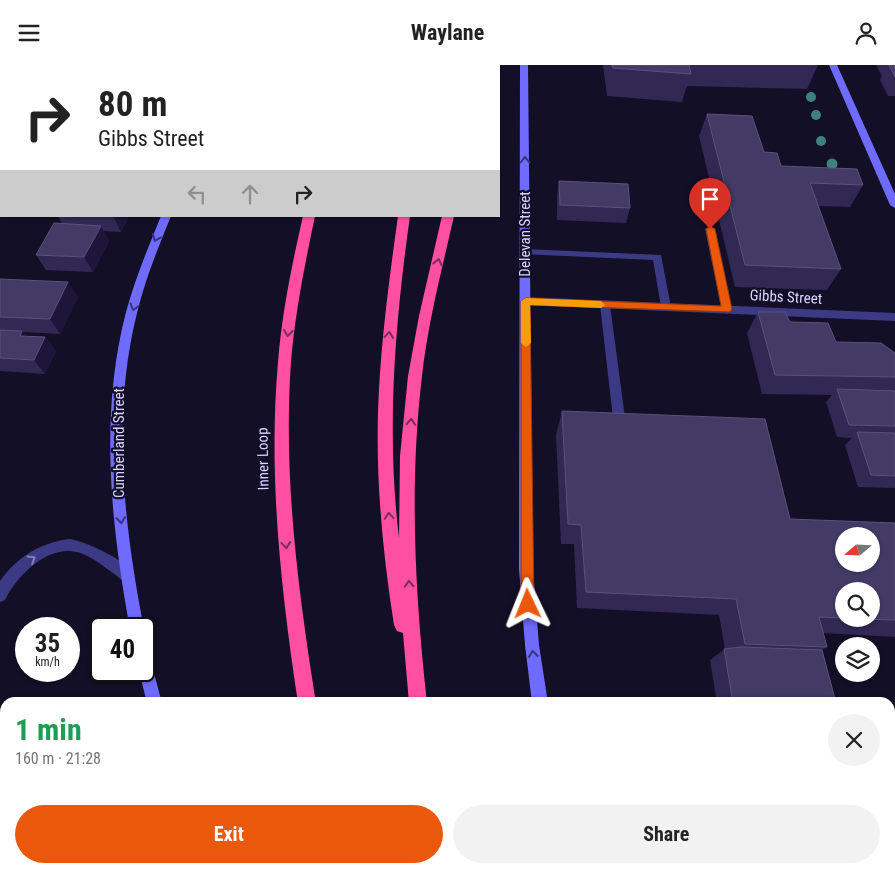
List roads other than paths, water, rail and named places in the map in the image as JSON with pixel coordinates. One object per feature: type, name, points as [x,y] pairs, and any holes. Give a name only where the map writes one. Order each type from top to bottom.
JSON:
[{"type":"highway","points":[[292,303],[298,217]]},
{"type":"highway","name":"Inner Loop","points":[[306,697],[289,579],[282,472],[283,381],[292,303],[309,217]]},
{"type":"highway","points":[[404,217],[392,305],[388,359],[385,427],[386,477],[397,591],[417,697]]},
{"type":"highway","points":[[417,697],[408,569],[408,483],[411,424],[421,341],[448,217]]},
{"type":"street","name":"Delevan Street","points":[[524,65],[526,569],[532,645],[539,697]]},
{"type":"street","points":[[833,65],[895,205]]},
{"type":"street","name":"Cumberland Street","points":[[135,617],[127,575],[118,489],[117,408],[121,364],[128,326],[147,260],[166,217]]},
{"type":"street","points":[[710,229],[727,309]]},
{"type":"street","points":[[525,253],[657,257],[666,307]]},
{"type":"street","name":"Gibbs Street","points":[[526,301],[895,317]]},
{"type":"street","points":[[605,305],[619,418]]},
{"type":"street","points":[[0,595],[22,566],[46,550],[66,546],[82,547],[127,575]]},
{"type":"street","points":[[149,682],[153,697]]}]
